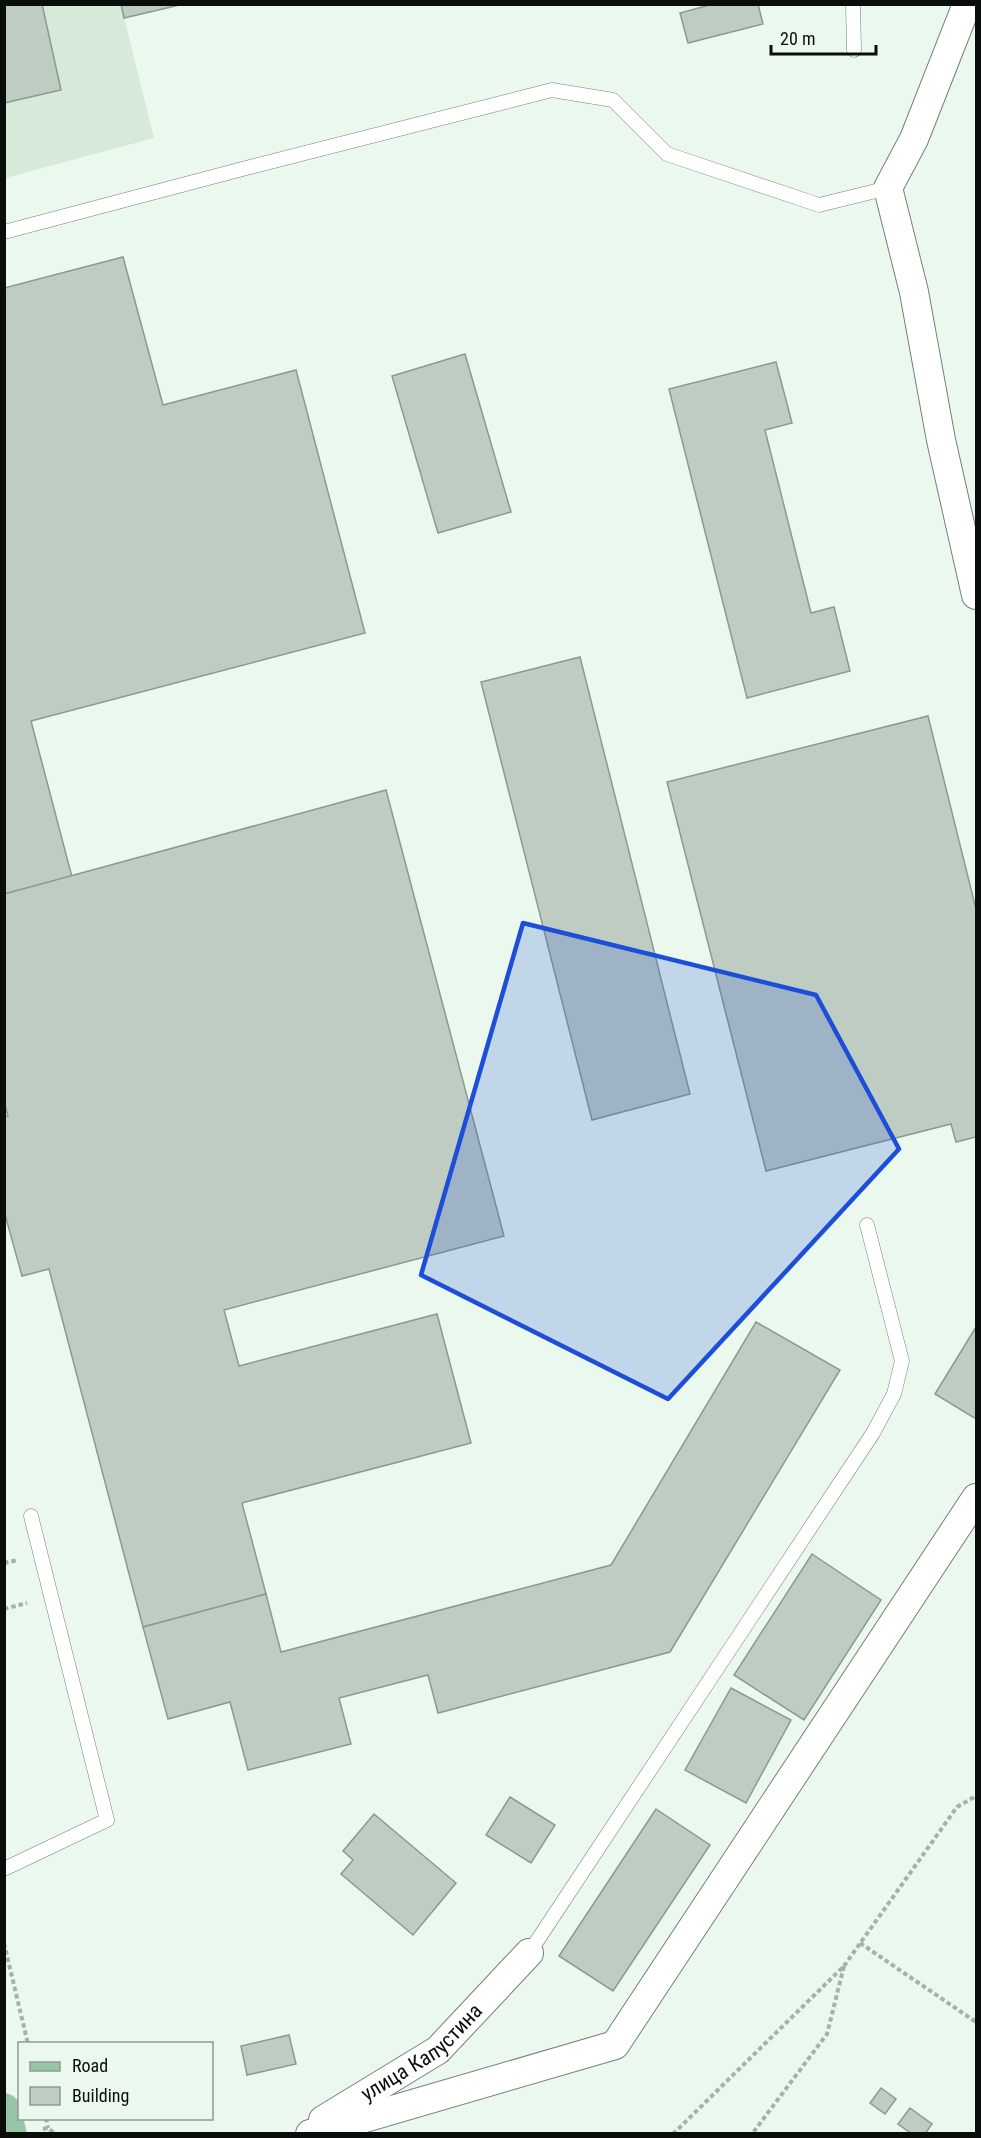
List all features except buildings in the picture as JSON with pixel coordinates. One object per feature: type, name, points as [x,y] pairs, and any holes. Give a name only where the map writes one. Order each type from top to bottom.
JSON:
[{"type":"main road","points":[[4,2110],[10,2133]]},
{"type":"street","points":[[967,4],[914,139],[888,188],[914,292],[941,440],[976,595]]},
{"type":"street","points":[[310,2133],[615,2045],[976,1498]]},
{"type":"street","name":"улица Капустина","points":[[300,2133],[438,2050],[529,1953]]},
{"type":"lane","points":[[853,4],[854,50]]},
{"type":"lane","points":[[4,232],[552,90],[613,100],[667,154],[819,205],[888,188]]},
{"type":"lane","points":[[529,1953],[873,1433],[894,1394],[902,1361],[867,1225]]},
{"type":"lane","points":[[4,1869],[107,1820],[31,1516]]},
{"type":"path","points":[[4,1609],[10,1608]]},
{"type":"path","points":[[673,2133],[844,1966],[957,1807],[976,1796]]},
{"type":"path","points":[[4,1943],[28,2042]]},
{"type":"path","points":[[860,1943],[976,2022]]},
{"type":"path","points":[[752,2133],[827,2034],[844,1966]]},
{"type":"path","points":[[46,2120],[48,2128]]},
{"type":"highlighted area","points":[[523,923],[816,995],[899,1149],[668,1399],[421,1275]]},
{"type":"shaded area","points":[[5,5],[121,5],[154,138],[5,178]]}]
